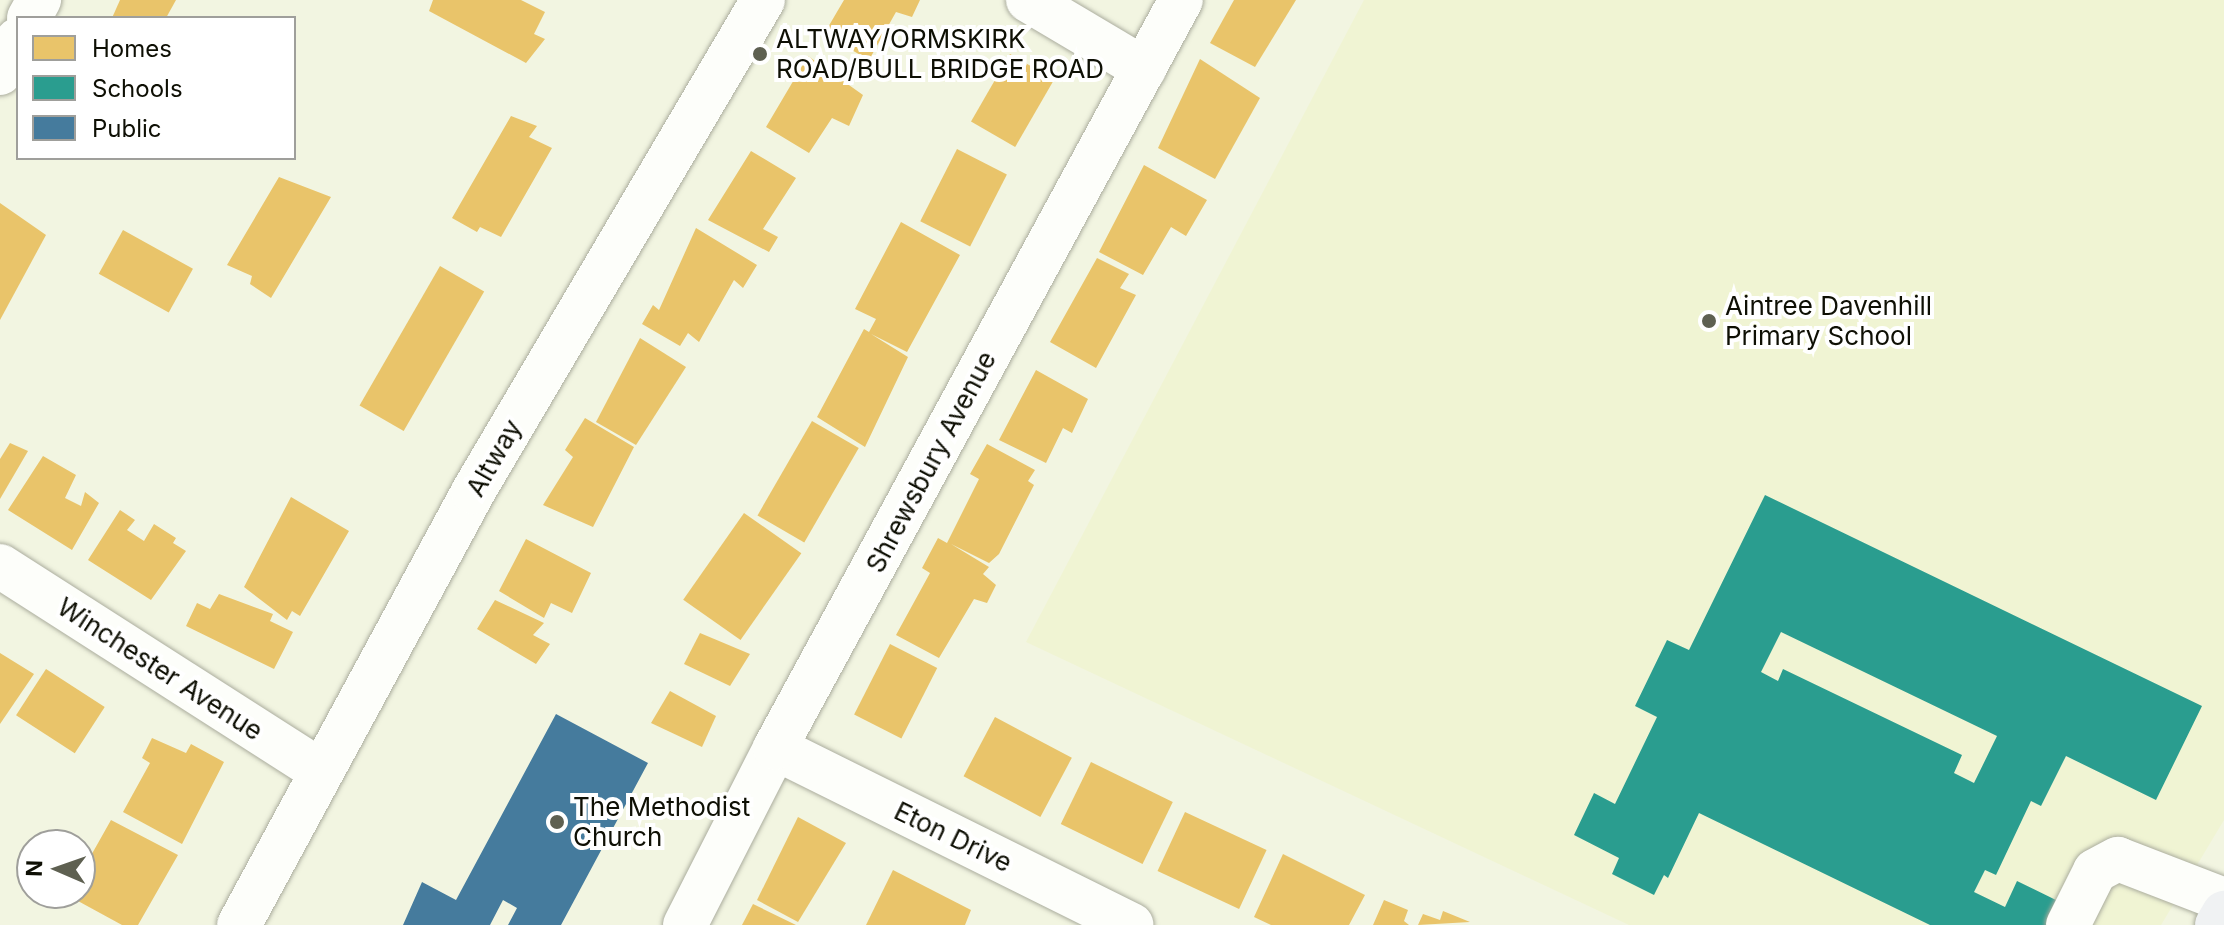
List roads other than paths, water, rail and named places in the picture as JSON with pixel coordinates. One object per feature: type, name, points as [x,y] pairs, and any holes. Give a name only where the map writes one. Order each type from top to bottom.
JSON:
[{"type":"main road","points":[[2217,925],[2224,913]]},
{"type":"street","name":"Altway","points":[[239,925],[473,492],[763,0]]},
{"type":"street","points":[[1028,0],[1144,69]]},
{"type":"street","name":"Shrewsbury Avenue","points":[[685,925],[775,748],[1181,0]]},
{"type":"street","points":[[0,73],[16,43]]},
{"type":"street","name":"Winchester Avenue","points":[[0,566],[321,771]]},
{"type":"street","name":"Eton Drive","points":[[775,748],[1131,925]]},
{"type":"street","points":[[2068,925],[2095,871],[2118,859],[2224,900]]},
{"type":"place","name":"ALTWAY/ORMSKIRK ROAD/BULL BRIDGE ROAD","points":[[760,54]]},
{"type":"place","name":"Aintree Davenhill Primary School","points":[[1709,321]]},
{"type":"place","name":"The Methodist Church","points":[[557,822]]}]
